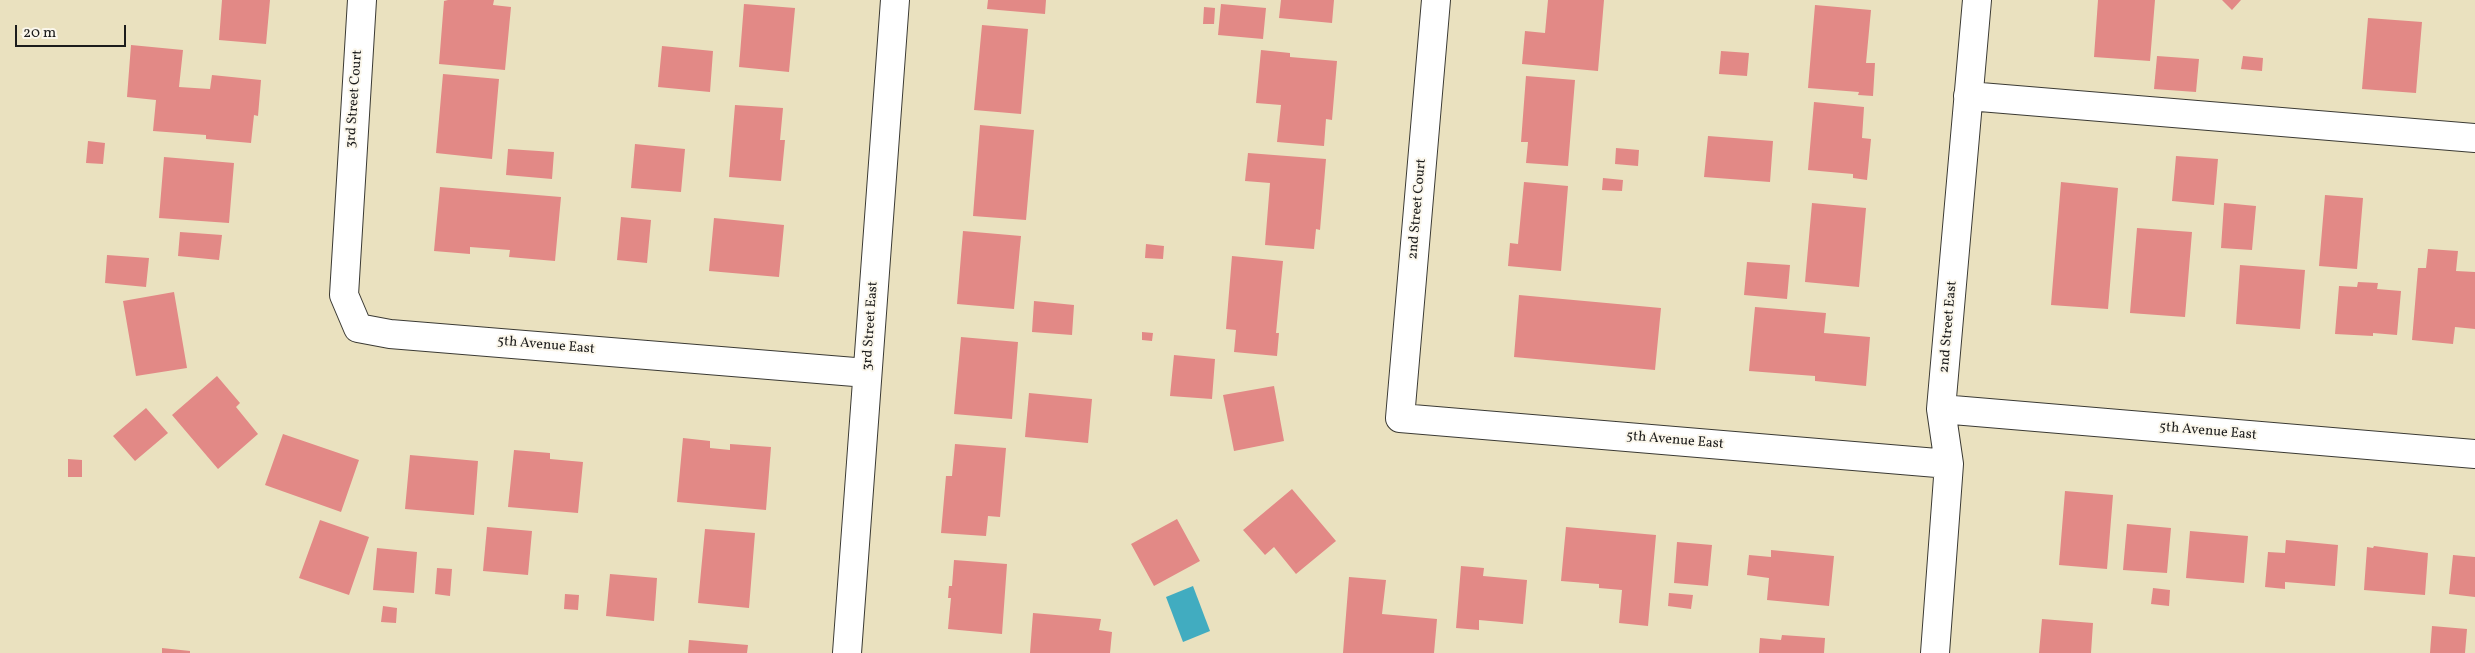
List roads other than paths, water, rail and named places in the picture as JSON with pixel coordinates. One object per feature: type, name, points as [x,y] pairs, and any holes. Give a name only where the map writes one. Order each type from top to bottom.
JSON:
[{"type":"street","name":"3rd Street Court","points":[[349,198],[362,0]]},
{"type":"street","name":"3rd Street East","points":[[847,653],[895,0]]},
{"type":"street","name":"2nd Street Court","points":[[1400,418],[1436,0]]},
{"type":"street","name":"2nd Street East","points":[[1935,653],[1949,464],[1941,409],[1976,0]]},
{"type":"street","points":[[1968,96],[2475,138]]},
{"type":"street","name":"5th Avenue East","points":[[349,198],[344,294],[358,328],[390,334],[868,372]]},
{"type":"street","name":"5th Avenue East","points":[[1941,409],[2475,454]]},
{"type":"street","name":"5th Avenue East","points":[[1400,418],[1949,464]]},
{"type":"water","points":[[1193,586],[1210,631],[1183,642],[1166,597]]}]
